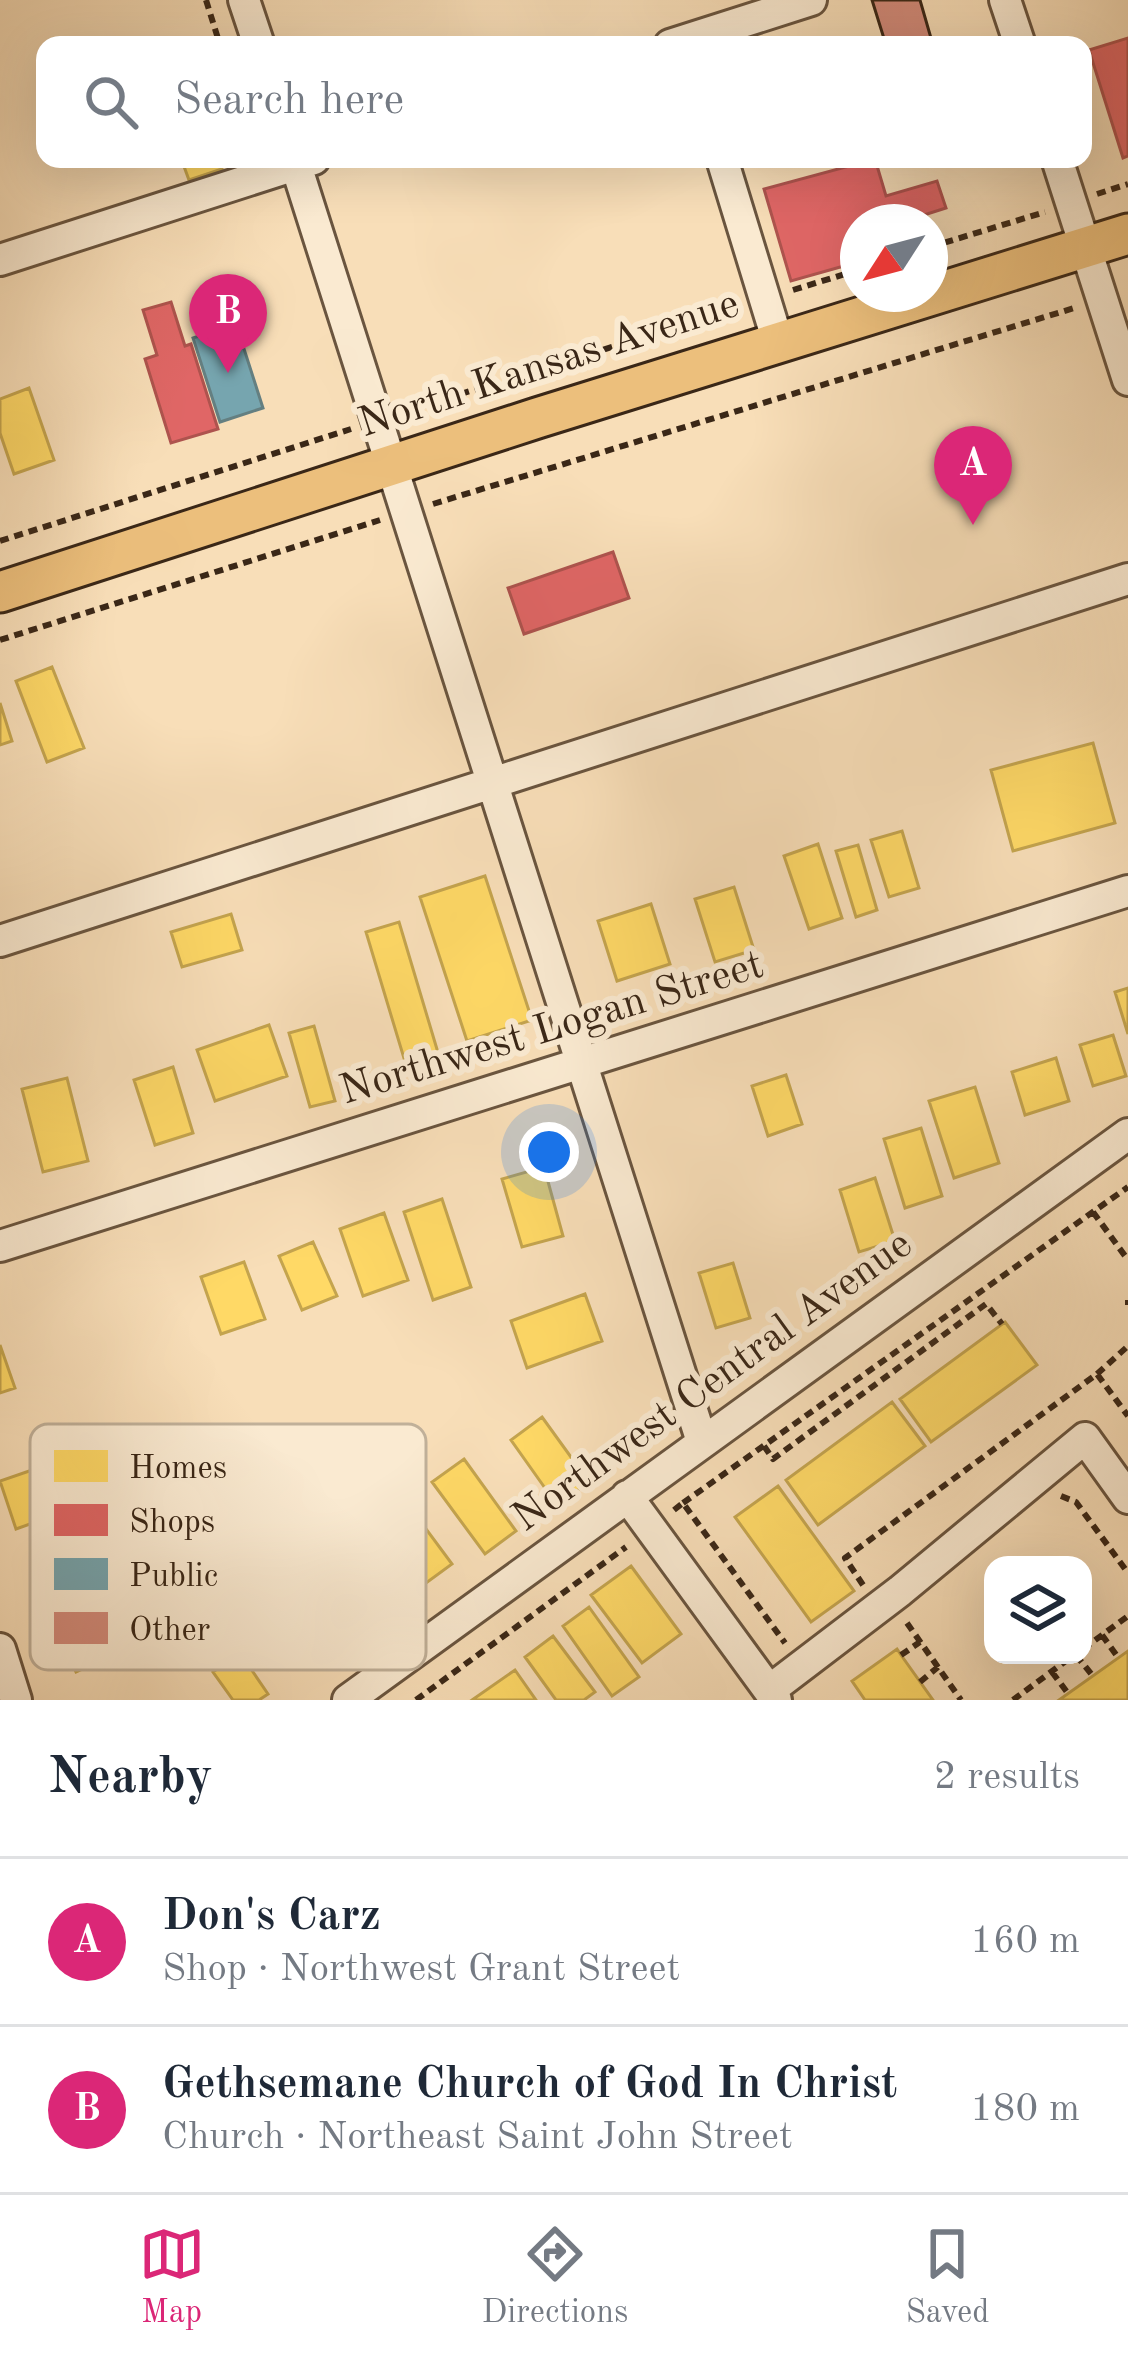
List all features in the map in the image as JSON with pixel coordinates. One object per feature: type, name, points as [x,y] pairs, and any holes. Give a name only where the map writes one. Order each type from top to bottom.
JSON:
[{"type":"main road","name":"North Kansas Avenue","points":[[0,592],[1128,234]]},
{"type":"street","points":[[244,0],[256,36]]},
{"type":"street","points":[[703,36],[811,0]]},
{"type":"street","points":[[1005,0],[1017,36]]},
{"type":"street","points":[[0,260],[280,168]]},
{"type":"street","points":[[303,168],[376,421],[702,1442]]},
{"type":"street","points":[[725,168],[778,343]]},
{"type":"street","points":[[1060,168],[1128,380]]},
{"type":"street","points":[[0,941],[1128,579]]},
{"type":"street","name":"Northwest Logan Street","points":[[0,1246],[1128,891]]},
{"type":"street","name":"Northwest Central Avenue","points":[[426,1643],[1128,1134]]},
{"type":"street","points":[[627,1496],[773,1695],[892,1615],[1084,1438],[1128,1498]]},
{"type":"street","points":[[0,1649],[16,1700]]},
{"type":"street","name":"Northwest Central Avenue","points":[[349,1700],[390,1670]]},
{"type":"path","points":[[206,0],[217,36]]},
{"type":"path","points":[[948,242],[1128,184]]},
{"type":"path","points":[[0,541],[840,276]]},
{"type":"path","points":[[0,640],[1102,300]]},
{"type":"path","points":[[683,1503],[1128,1187]]},
{"type":"path","points":[[1093,1212],[1128,1260]]},
{"type":"path","points":[[764,1447],[773,1460],[986,1304],[1002,1324]]},
{"type":"path","points":[[946,1700],[959,1696],[920,1642],[845,1558],[1097,1374],[1128,1346]]},
{"type":"path","points":[[1097,1374],[1128,1416]]},
{"type":"path","points":[[1053,1493],[1076,1502],[1128,1573]]},
{"type":"path","points":[[416,1700],[624,1548]]},
{"type":"path","points":[[1092,1642],[1128,1616]]},
{"type":"path","points":[[1102,1635],[1118,1655]]},
{"type":"path","points":[[901,1655],[920,1642]]},
{"type":"path","points":[[1012,1700],[1063,1664]]},
{"type":"path","points":[[1083,1664],[1092,1675]]},
{"type":"path","points":[[920,1682],[938,1667]]},
{"type":"path","points":[[1052,1672],[1067,1692]]},
{"type":"building: Homes","points":[[185,168],[222,168],[222,169],[189,180]]},
{"type":"building: Homes","points":[[29,388],[54,460],[14,474],[0,433],[0,399]]},
{"type":"building: Homes","points":[[52,667],[84,748],[47,762],[16,681]]},
{"type":"building: Homes","points":[[0,703],[12,741],[0,745]]},
{"type":"building: Homes","points":[[1093,743],[1115,823],[1013,851],[991,770]]},
{"type":"building: Homes","points":[[902,831],[919,888],[889,897],[871,840]]},
{"type":"building: Homes","points":[[818,844],[842,918],[809,929],[784,856]]},
{"type":"building: Homes","points":[[858,845],[877,910],[856,917],[836,851]]},
{"type":"building: Homes","points":[[485,876],[532,1020],[467,1041],[420,897]]},
{"type":"building: Homes","points":[[734,887],[754,950],[715,962],[695,899]]},
{"type":"building: Homes","points":[[651,904],[670,964],[617,981],[598,921]]},
{"type":"building: Homes","points":[[231,914],[242,950],[182,967],[171,932]]},
{"type":"building: Homes","points":[[399,922],[439,1056],[406,1065],[366,932]]},
{"type":"building: Homes","points":[[1128,988],[1128,1034],[1115,992]]},
{"type":"building: Homes","points":[[269,1025],[287,1076],[215,1101],[197,1050]]},
{"type":"building: Homes","points":[[314,1026],[335,1101],[310,1107],[289,1033]]},
{"type":"building: Homes","points":[[1113,1035],[1126,1076],[1093,1086],[1080,1045]]},
{"type":"building: Homes","points":[[1056,1058],[1069,1101],[1025,1115],[1012,1072]]},
{"type":"building: Homes","points":[[173,1067],[193,1133],[155,1145],[134,1080]]},
{"type":"building: Homes","points":[[786,1075],[802,1124],[768,1136],[752,1086]]},
{"type":"building: Homes","points":[[67,1078],[88,1161],[43,1172],[22,1089]]},
{"type":"building: Homes","points":[[975,1087],[999,1163],[954,1178],[929,1101]]},
{"type":"building: Homes","points":[[921,1128],[942,1196],[905,1208],[884,1139]]},
{"type":"building: Homes","points":[[544,1167],[563,1236],[522,1247],[502,1179]]},
{"type":"building: Homes","points":[[875,1178],[895,1241],[859,1252],[840,1190]]},
{"type":"building: Homes","points":[[442,1199],[471,1287],[433,1300],[404,1212]]},
{"type":"building: Homes","points":[[384,1213],[408,1280],[363,1296],[340,1229]]},
{"type":"building: Homes","points":[[313,1242],[337,1296],[302,1310],[279,1256]]},
{"type":"building: Homes","points":[[244,1262],[265,1319],[221,1334],[201,1277]]},
{"type":"building: Homes","points":[[733,1263],[750,1318],[716,1328],[699,1273]]},
{"type":"building: Homes","points":[[585,1294],[602,1341],[527,1368],[511,1321]]},
{"type":"building: Homes","points":[[1005,1322],[1037,1365],[931,1442],[900,1399]]},
{"type":"building: Homes","points":[[0,1345],[15,1388],[0,1393]]},
{"type":"building: Homes","points":[[892,1402],[925,1446],[818,1525],[786,1480]]},
{"type":"building: Homes","points":[[542,1417],[589,1482],[557,1505],[511,1440]]},
{"type":"building: Homes","points":[[464,1459],[516,1531],[485,1554],[432,1482]]},
{"type":"building: Homes","points":[[30,1471],[30,1524],[16,1529],[0,1481]]},
{"type":"building: Homes","points":[[778,1486],[854,1591],[811,1622],[735,1517]]},
{"type":"building: Homes","points":[[426,1529],[452,1564],[426,1583]]},
{"type":"building: Homes","points":[[631,1566],[681,1634],[642,1663],[591,1595]]},
{"type":"building: Homes","points":[[589,1607],[639,1677],[612,1696],[563,1626]]},
{"type":"building: Homes","points":[[553,1636],[595,1692],[584,1700],[556,1700],[525,1657]]},
{"type":"building: Homes","points":[[897,1649],[933,1700],[865,1700],[852,1681]]},
{"type":"building: Homes","points":[[1128,1651],[1128,1700],[1059,1700]]},
{"type":"building: Homes","points":[[252,1670],[268,1694],[259,1700],[233,1700],[213,1672]]},
{"type":"building: Homes","points":[[515,1670],[536,1700],[472,1700]]},
{"type":"building: Shops","points":[[1128,38],[1128,156],[1123,158],[1092,60],[1092,49]]},
{"type":"building: Shops","points":[[842,168],[878,168],[886,196],[937,181],[945,204],[840,204],[840,267],[791,281],[764,189]]},
{"type":"building: Shops","points":[[171,302],[185,346],[191,344],[218,429],[171,443],[145,359],[157,355],[143,310]]},
{"type":"building: Shops","points":[[613,552],[629,598],[524,634],[508,588]]},
{"type":"building: Public","points":[[236,324],[263,408],[220,422],[193,338]]},
{"type":"building: Other","points":[[872,0],[920,0],[930,36],[883,36]]},
{"type":"place","name":"Gethsemane Church of God In Christ","points":[[228,373]]},
{"type":"place","name":"Don's Carz","points":[[973,525]]}]
